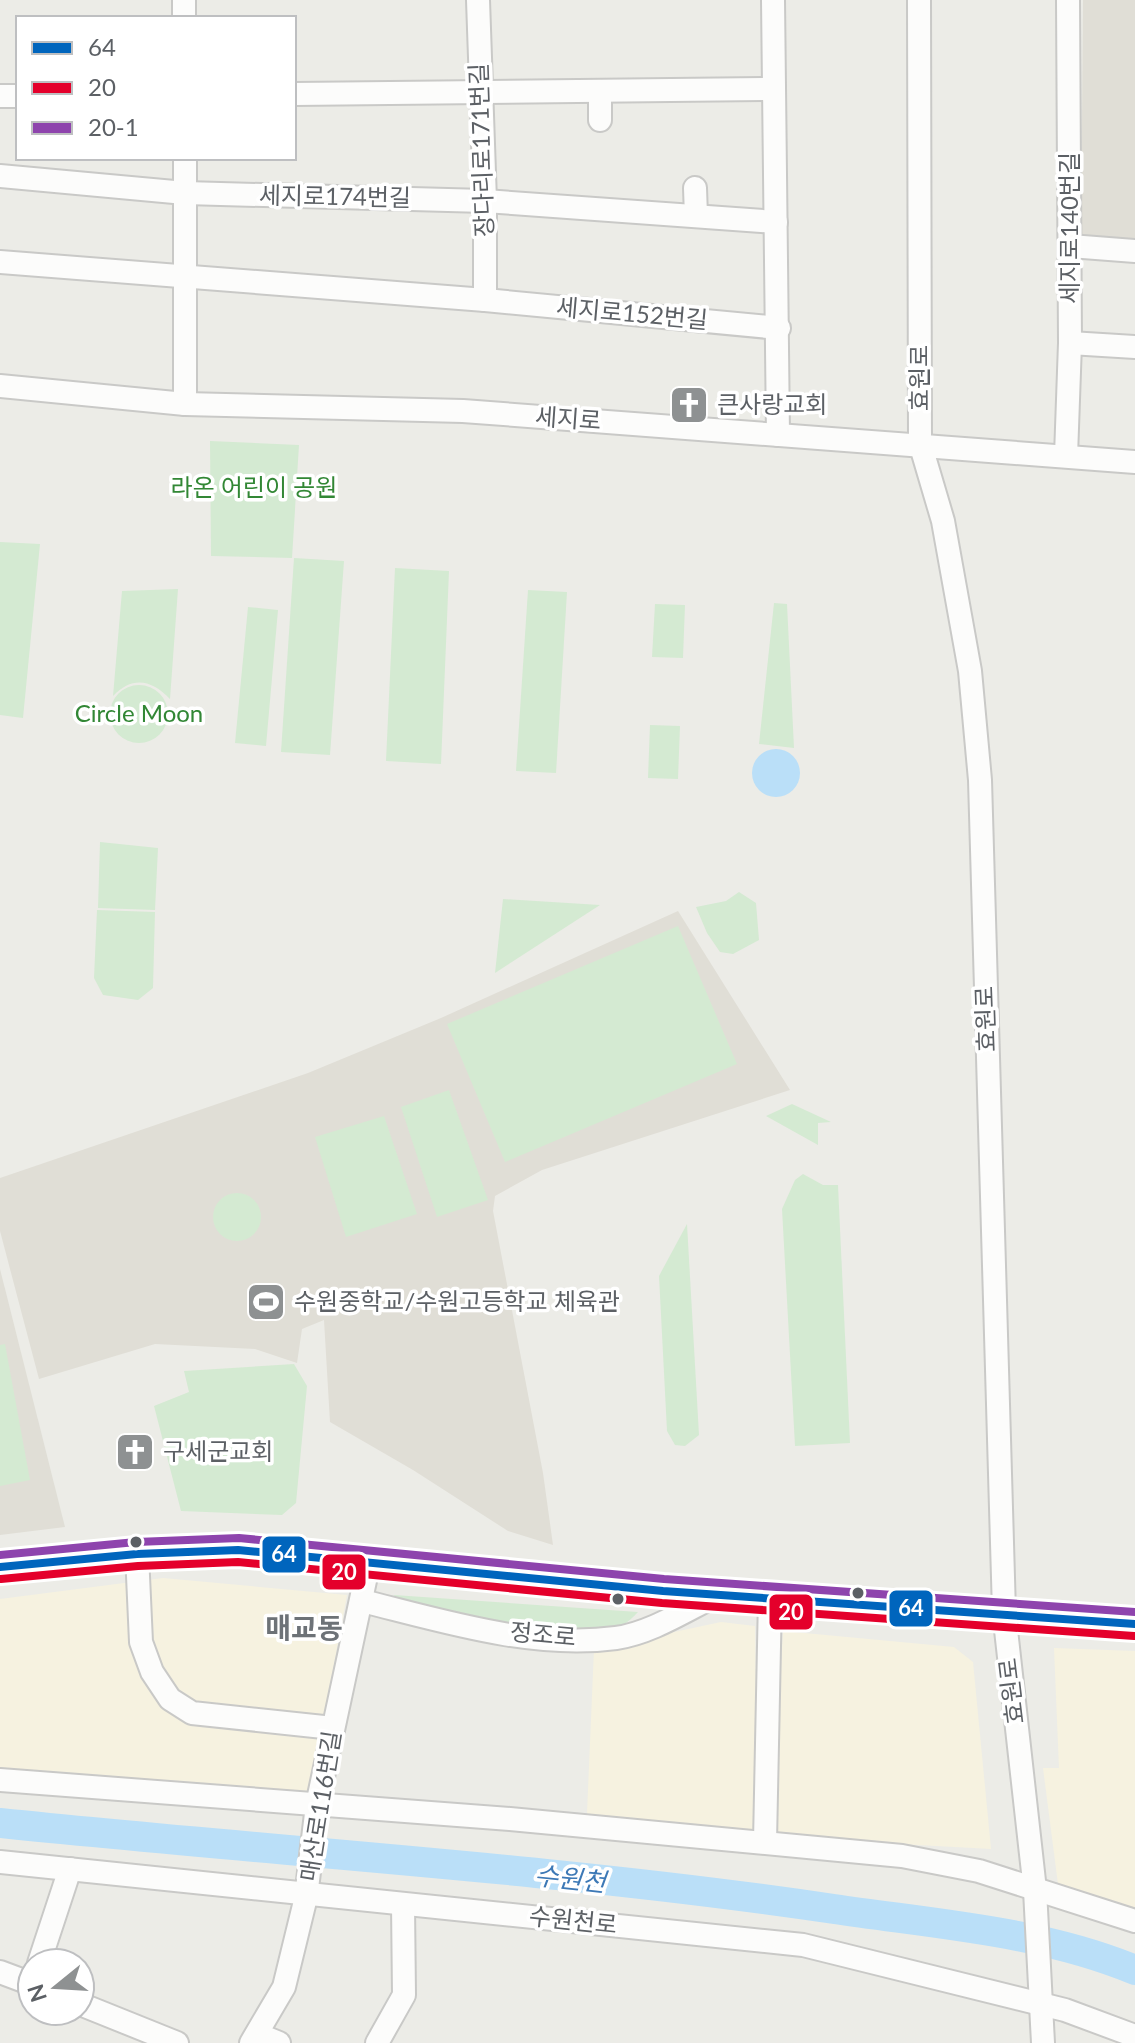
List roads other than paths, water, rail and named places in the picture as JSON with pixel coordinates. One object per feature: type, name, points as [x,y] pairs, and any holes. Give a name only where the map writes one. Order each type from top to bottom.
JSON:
[{"type":"street","name":"장다리로171번길","points":[[478,0],[485,300]]},
{"type":"street","points":[[773,0],[778,435]]},
{"type":"street","name":"효원로","points":[[919,0],[920,443],[943,521],[970,671],[980,780],[1004,1612],[1036,1901],[1043,2043]]},
{"type":"street","name":"세지로140번길","points":[[1066,456],[1070,343],[1068,0]]},
{"type":"street","points":[[296,94],[774,89]]},
{"type":"street","points":[[600,92],[600,120]]},
{"type":"street","points":[[185,160],[188,276],[185,404]]},
{"type":"street","name":"세지로174번길","points":[[0,176],[185,193],[485,201]]},
{"type":"street","points":[[695,188],[696,216]]},
{"type":"street","points":[[485,201],[776,222]]},
{"type":"street","points":[[1070,246],[1135,251]]},
{"type":"street","points":[[0,262],[485,300]]},
{"type":"street","name":"세지로152번길","points":[[485,300],[779,328]]},
{"type":"street","points":[[1070,343],[1135,347]]},
{"type":"street","name":"세지로","points":[[0,386],[185,404],[463,411],[920,443],[1135,462]]},
{"type":"street","name":"정조로","points":[[0,1567],[137,1554],[238,1550],[718,1594],[1004,1612],[1135,1624]]},
{"type":"street","points":[[137,1554],[141,1642],[152,1672],[170,1699],[192,1713],[333,1728]]},
{"type":"street","name":"매산로116번길","points":[[254,2039],[284,1987],[307,1889],[317,1811],[369,1562]]},
{"type":"street","name":"정조로","points":[[362,1601],[448,1623],[552,1641],[618,1637],[659,1623],[718,1594]]},
{"type":"street","points":[[765,1842],[770,1597]]},
{"type":"street","points":[[0,1780],[317,1811],[765,1842],[902,1856],[979,1871],[1036,1901],[1135,1921]]},
{"type":"street","name":"수원천로","points":[[0,1862],[307,1889],[403,1905],[803,1945],[1042,1996],[1135,2036]]},
{"type":"street","points":[[44,1947],[70,1869]]},
{"type":"street","points":[[377,2043],[404,1995],[403,1905]]},
{"type":"street","points":[[96,2010],[177,2043]]},
{"type":"street","points":[[254,2039],[279,2043]]},
{"type":"water","points":[[776,749],[793,756],[800,773],[793,790],[776,797],[759,790],[752,773],[759,756]]},
{"type":"waterway","name":"수원천","points":[[0,1823],[522,1871],[730,1895],[1025,1938],[1062,1946],[1135,1970]]},
{"type":"place","name":"큰사랑교회","points":[[689,405]]},
{"type":"place","name":"수원중학교/수원고등학교 체육관","points":[[266,1302]]},
{"type":"place","name":"구세군교회","points":[[135,1452]]},
{"type":"district","name":"매교동","points":[[304,1628]]},
{"type":"park label","name":"라온 어린이 공원","points":[[254,488]]},
{"type":"park label","name":"Circle Moon","points":[[139,714]]}]
